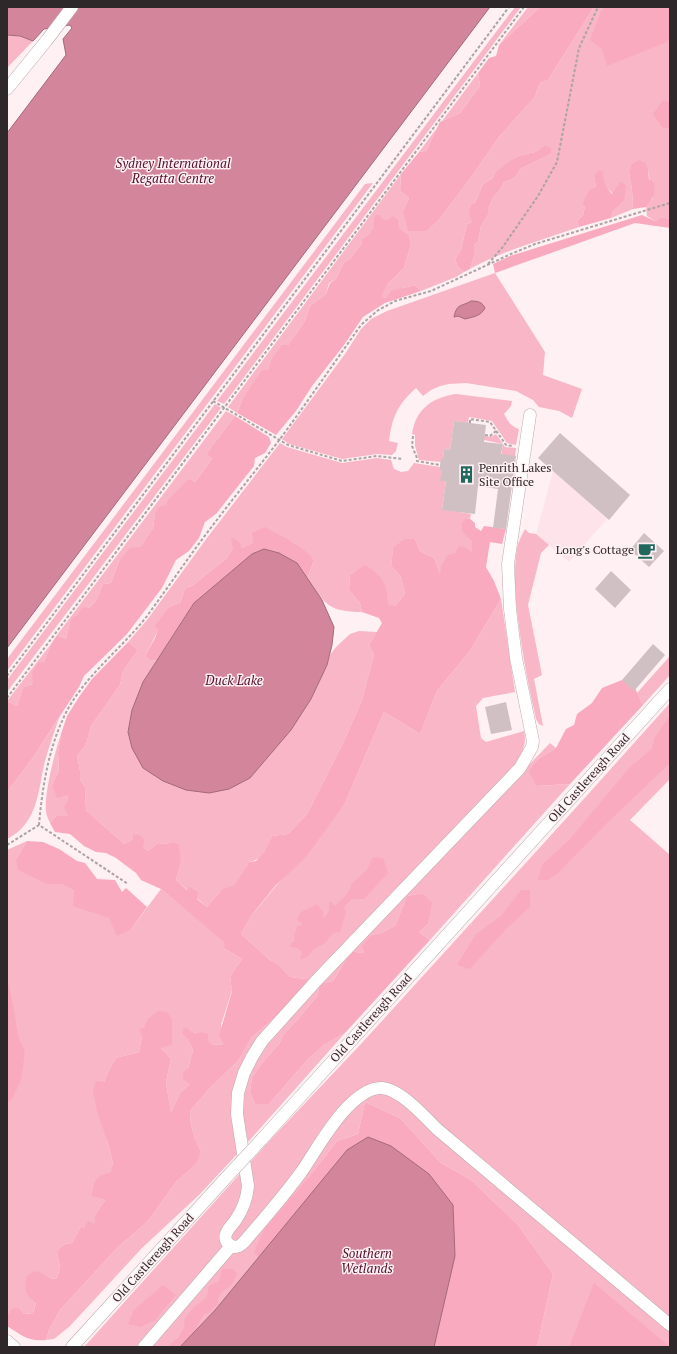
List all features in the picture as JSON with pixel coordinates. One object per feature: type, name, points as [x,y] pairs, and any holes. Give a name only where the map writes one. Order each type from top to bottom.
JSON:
[{"type":"street","points":[[7,89],[72,7]]},
{"type":"street","points":[[530,415],[508,564],[510,609],[516,658],[533,741],[532,747],[520,768],[316,981],[262,1041],[244,1073],[238,1093],[238,1114],[248,1195],[242,1208],[226,1233],[225,1238],[231,1246],[238,1247],[244,1242],[302,1172],[332,1125],[353,1101],[375,1088],[384,1088],[401,1096],[437,1129],[670,1325]]},
{"type":"street","name":"Old Castlereagh Road","points":[[72,1347],[670,689]]},
{"type":"street","points":[[144,1347],[231,1246]]},
{"type":"street","points":[[7,1341],[14,1347]]},
{"type":"path","points":[[7,676],[509,7]]},
{"type":"path","points":[[7,698],[524,7]]},
{"type":"path","points":[[488,264],[502,248],[538,196],[557,162],[579,48],[598,7]]},
{"type":"path","points":[[39,825],[40,804],[50,757],[63,718],[76,697],[88,680],[138,627],[217,519],[279,440],[361,325],[370,317],[395,301],[431,291],[488,264],[536,244],[670,203]]},
{"type":"path","points":[[213,401],[288,446],[342,461],[377,456],[403,459]]},
{"type":"path","points":[[470,423],[470,419],[490,422],[506,445],[516,446]]},
{"type":"path","points":[[485,435],[490,436],[496,431]]},
{"type":"path","points":[[413,436],[412,446],[416,454],[417,461],[440,465]]},
{"type":"path","points":[[7,845],[39,825]]},
{"type":"path","points":[[39,825],[128,884]]},
{"type":"shaded area","points":[[515,7],[521,7],[224,404],[217,401]]},
{"type":"shaded area","points":[[528,7],[540,7],[499,45]]},
{"type":"shaded area","points":[[540,7],[594,7],[548,80],[540,83],[534,98],[499,137],[439,220],[427,231],[408,231],[403,211],[409,198],[400,191],[401,174],[419,152],[426,151],[440,122],[460,113],[480,86],[478,73],[489,58],[496,56],[499,45]]},
{"type":"shaded area","points":[[594,7],[670,7],[670,219],[661,217],[655,221],[647,216],[646,207],[653,198],[648,170],[629,172],[633,209],[611,218],[613,211],[624,201],[612,193],[606,186],[604,172],[594,176],[596,187],[582,205],[585,207],[583,215],[577,221],[579,227],[496,256],[470,269],[474,256],[474,245],[478,242],[481,226],[488,215],[488,209],[494,196],[500,190],[504,182],[514,178],[520,169],[551,154],[540,149],[535,152],[518,156],[495,172],[493,178],[483,184],[475,203],[472,222],[467,224],[461,250],[455,259],[458,267],[464,272],[456,277],[421,291],[415,285],[403,288],[386,298],[380,296],[388,284],[404,268],[411,244],[409,235],[387,220],[382,220],[380,215],[373,220],[375,227],[362,239],[362,243],[350,259],[344,262],[336,279],[329,283],[326,294],[310,306],[305,321],[288,345],[271,360],[268,371],[253,385],[243,398],[237,413],[228,407],[401,174],[400,191],[409,198],[403,211],[427,231],[439,220],[499,137],[534,98],[540,83],[548,80]]},
{"type":"shaded area","points":[[605,7],[670,7],[670,38],[667,42],[607,66],[602,49],[590,40],[601,11]]},
{"type":"shaded area","points":[[7,35],[20,36],[33,41],[7,68]]},
{"type":"shaded area","points":[[478,73],[480,86],[460,113],[442,121]]},
{"type":"shaded area","points":[[663,100],[670,102],[670,129],[662,127],[653,114]]},
{"type":"shaded area","points":[[437,127],[426,151],[419,152]]},
{"type":"shaded area","points":[[545,146],[551,148],[551,154],[520,169],[514,178],[504,182],[500,190],[494,196],[488,209],[488,215],[481,226],[478,242],[474,245],[474,256],[470,269],[464,272],[458,267],[455,259],[461,250],[467,224],[472,222],[469,213],[471,205],[475,203],[483,184],[493,178],[495,172],[518,156],[535,152]]},
{"type":"shaded area","points":[[639,160],[645,163],[648,170],[649,179],[654,183],[655,190],[652,199],[646,207],[633,209],[629,172],[632,164]]},
{"type":"shaded area","points":[[599,170],[604,172],[605,184],[612,194],[620,182],[626,185],[624,201],[613,211],[611,218],[579,227],[577,221],[583,215],[585,207],[582,205],[589,190],[596,187],[594,176]]},
{"type":"shaded area","points":[[373,183],[7,671],[7,659],[365,184]]},
{"type":"shaded area","points":[[376,215],[380,215],[383,220],[387,220],[393,216],[398,220],[399,228],[409,235],[411,244],[404,268],[388,284],[381,296],[386,298],[391,291],[415,285],[421,291],[385,303],[363,317],[344,345],[312,386],[296,411],[276,435],[237,413],[243,398],[262,370],[268,370],[271,360],[282,345],[288,345],[305,321],[310,306],[326,294],[330,283],[336,279],[344,262],[350,259],[362,243],[362,239],[369,234],[374,227],[373,220]]},
{"type":"shaded area","points":[[642,215],[655,221],[661,217],[670,219],[670,228],[635,223],[495,273],[493,264],[510,256]]},
{"type":"shaded area","points":[[495,273],[545,352],[543,375],[582,389],[572,418],[559,411],[539,407],[533,400],[516,391],[466,383],[449,384],[431,390],[423,396],[416,388],[400,405],[394,418],[389,441],[398,443],[396,451],[392,455],[377,454],[342,459],[289,444],[282,439],[345,354],[361,329],[371,319],[387,311]]},
{"type":"shaded area","points":[[456,394],[512,401],[511,406],[504,414],[512,425],[519,429],[516,445],[507,443],[492,421],[469,417],[468,423],[454,421],[450,450],[444,449],[443,459],[441,462],[419,460],[415,446],[415,435],[412,434],[417,418],[421,411],[432,402],[439,398]]},
{"type":"shaded area","points":[[215,404],[221,408],[7,692],[7,680]]},
{"type":"shaded area","points":[[226,411],[235,416],[206,454],[212,459],[195,482],[189,478],[166,505],[155,513],[153,528],[140,547],[119,561],[111,583],[103,584],[96,601],[70,622],[66,639],[57,635]]},
{"type":"shaded area","points":[[235,416],[269,437],[271,443],[265,453],[255,458],[254,466],[216,514],[205,522],[199,538],[189,551],[176,560],[162,588],[127,634],[84,676],[79,687],[32,759],[7,792],[7,701],[17,706],[23,687],[33,684],[32,673],[38,663],[44,662],[51,644],[57,635],[66,639],[70,622],[73,617],[78,615],[82,607],[89,608],[96,601],[103,584],[111,583],[119,561],[130,548],[140,547],[153,528],[155,513],[159,507],[166,505],[168,500],[189,478],[195,482],[212,459],[206,454]]},
{"type":"shaded area","points":[[496,434],[503,444],[484,440],[484,436],[491,437]]},
{"type":"shaded area","points":[[280,443],[287,447],[342,463],[377,458],[391,460],[394,469],[401,472],[408,471],[414,463],[440,467],[440,470],[442,470],[441,481],[446,481],[442,509],[471,514],[470,519],[466,518],[468,537],[472,542],[472,552],[455,553],[440,576],[434,558],[420,551],[415,539],[404,539],[393,549],[391,566],[401,577],[405,594],[395,606],[388,606],[358,569],[350,575],[349,590],[360,603],[362,612],[351,612],[329,605],[319,595],[307,579],[314,560],[294,543],[281,537],[253,542],[242,548],[233,548],[227,558],[192,586],[185,588],[180,603],[169,607],[145,656],[151,661],[157,660],[143,682],[250,778],[291,730],[311,699],[327,665],[330,655],[336,647],[350,634],[359,631],[377,632],[369,645],[374,655],[362,700],[345,739],[307,814],[288,834],[272,836],[264,853],[258,859],[249,862],[234,887],[223,888],[207,907],[176,880],[181,862],[172,842],[166,844],[158,843],[148,851],[143,849],[138,834],[134,833],[133,839],[124,844],[86,810],[85,787],[80,780],[80,770],[77,756],[86,745],[91,726],[120,685],[123,671],[138,650],[128,642],[147,620],[207,538]]},
{"type":"shaded area","points":[[503,444],[505,447],[516,448],[515,456],[501,457]]},
{"type":"shaded area","points":[[553,471],[607,519],[569,562],[536,534]]},
{"type":"shaded area","points":[[466,518],[475,523],[475,527],[481,531],[484,526],[506,529],[502,544],[490,542],[486,567],[494,581],[501,599],[469,652],[437,691],[420,734],[384,712],[345,803],[306,857],[276,885],[251,916],[241,934],[289,976],[295,978],[314,977],[285,1009],[251,1038],[239,1060],[209,1089],[190,1111],[193,1132],[201,1151],[193,1167],[176,1182],[148,1221],[118,1247],[60,1310],[49,1330],[46,1340],[30,1339],[21,1335],[7,1326],[7,1314],[13,1308],[20,1309],[24,1314],[33,1313],[36,1303],[29,1297],[25,1288],[27,1276],[34,1271],[44,1274],[52,1279],[57,1278],[60,1268],[57,1251],[63,1245],[72,1243],[81,1226],[84,1228],[88,1221],[95,1224],[95,1215],[105,1200],[92,1196],[94,1183],[98,1177],[110,1172],[113,1163],[97,1112],[93,1090],[96,1081],[104,1082],[116,1058],[139,1052],[142,1036],[139,1029],[144,1028],[148,1019],[158,1011],[167,1012],[172,1019],[172,1044],[161,1048],[171,1059],[166,1082],[171,1113],[180,1093],[190,1084],[183,1079],[183,1072],[188,1069],[193,1050],[188,1039],[182,1034],[184,1028],[188,1028],[195,1034],[201,1032],[208,1034],[208,1041],[213,1045],[224,1044],[219,1036],[232,991],[230,976],[242,959],[225,949],[224,942],[161,889],[141,880],[136,873],[116,858],[106,853],[96,852],[84,846],[70,834],[55,832],[50,823],[56,816],[68,816],[64,807],[68,800],[67,795],[57,798],[52,785],[59,771],[58,753],[61,734],[67,716],[92,679],[128,642],[138,650],[123,671],[120,685],[91,726],[86,745],[77,756],[80,770],[80,780],[85,787],[86,810],[124,844],[133,839],[133,833],[138,834],[144,839],[143,848],[148,851],[158,843],[166,844],[172,842],[179,845],[181,862],[176,880],[187,890],[190,887],[198,892],[197,899],[207,907],[223,888],[234,886],[249,862],[256,861],[264,852],[272,836],[288,834],[307,814],[345,739],[362,700],[374,655],[369,645],[382,623],[379,618],[362,612],[360,603],[349,590],[350,575],[366,565],[381,578],[387,591],[388,605],[395,606],[405,594],[401,577],[391,566],[393,548],[404,539],[415,539],[420,551],[434,558],[440,575],[441,566],[448,555],[455,553],[459,546],[472,552],[472,542],[462,531],[462,523]]},
{"type":"shaded area","points":[[265,527],[297,545],[314,560],[307,579],[297,563],[194,603],[157,660],[151,661],[145,656],[155,638],[158,629],[155,626],[169,607],[180,603],[185,588],[192,586],[227,558],[233,548],[231,539],[234,538],[240,543],[242,548],[253,542],[252,533]]},
{"type":"shaded area","points":[[525,529],[529,533],[536,534],[549,545],[541,553],[528,605],[542,675],[534,679],[543,726],[539,724],[536,719],[522,646],[516,601],[516,555],[518,544]]},
{"type":"shaded area","points":[[501,599],[515,692],[483,698],[476,706],[481,738],[486,742],[524,731],[524,744],[517,764],[314,977],[295,978],[289,976],[241,934],[251,916],[345,803],[384,712],[420,734],[437,691],[469,652]]},
{"type":"shaded area","points":[[51,644],[33,684],[23,687],[17,706],[7,701]]},
{"type":"shaded area","points":[[670,656],[670,675],[643,705],[637,693]]},
{"type":"shaded area","points":[[622,680],[634,686],[643,705],[570,784],[536,786],[529,771],[537,760],[556,748],[566,729],[574,725],[577,714],[592,703],[602,688]]},
{"type":"shaded area","points":[[670,703],[670,779],[630,820],[670,855],[670,1347],[537,1347],[553,1274],[518,1225],[470,1179],[441,1163],[400,1118],[365,1102],[358,1134],[337,1141],[309,1177],[259,1258],[216,1309],[180,1347],[84,1347],[272,1138],[361,1044]]},
{"type":"shaded area","points":[[670,715],[670,763],[605,825],[558,873],[548,880],[538,880],[542,865],[570,839],[630,767],[652,749],[654,739]]},
{"type":"shaded area","points":[[59,718],[44,765],[38,797],[34,807],[25,825],[17,833],[7,839],[7,792],[32,759]]},
{"type":"shaded area","points":[[61,734],[58,753],[59,771],[52,785],[67,795],[68,817],[56,816],[50,823],[46,813],[48,783]]},
{"type":"shaded area","points":[[550,743],[556,748],[537,760],[530,771],[536,786],[570,784],[430,940],[419,932],[428,924],[431,903],[423,893],[407,896],[395,926],[381,933],[371,935],[363,946],[364,952],[360,953],[353,951],[333,981],[319,984]]},
{"type":"shaded area","points":[[27,841],[16,859],[47,884],[61,884],[74,891],[109,918],[131,929],[161,889],[225,942],[225,949],[242,959],[230,976],[232,990],[221,1025],[224,1044],[213,1045],[188,1028],[182,1034],[188,1038],[193,1050],[188,1069],[190,1084],[180,1093],[171,1114],[166,1082],[171,1059],[161,1048],[172,1029],[172,1019],[142,1036],[139,1052],[116,1058],[104,1082],[107,1140],[113,1163],[110,1172],[99,1177],[93,1186],[92,1195],[105,1200],[95,1215],[95,1225],[84,1228],[81,1226],[72,1243],[63,1245],[57,1251],[60,1268],[57,1278],[52,1279],[44,1274],[33,1313],[24,1314],[20,1309],[7,1314],[7,850]]},
{"type":"shaded area","points":[[27,841],[43,842],[59,849],[77,861],[85,863],[97,879],[115,880],[122,892],[126,888],[147,907],[131,929],[117,936],[109,918],[73,906],[74,891],[61,884],[47,884],[18,870],[16,859]]},
{"type":"shaded area","points":[[373,857],[383,858],[388,873],[364,899],[352,899],[344,907],[346,912],[340,932],[333,933],[325,943],[314,949],[308,956],[300,960],[302,952],[297,948],[290,947],[291,943],[295,941],[294,934],[297,926],[301,926],[302,922],[299,922],[297,919],[301,912],[317,904],[323,912],[324,919],[329,911],[329,903],[331,901],[335,906],[348,893],[352,883],[366,871]]},
{"type":"shaded area","points":[[521,890],[530,890],[530,907],[506,929],[470,969],[457,965],[476,934],[501,916]]},
{"type":"shaded area","points":[[423,893],[432,903],[428,924],[419,932],[430,940],[345,1033],[324,1045],[308,1059],[269,1104],[255,1104],[250,1092],[252,1077],[279,1044],[283,1035],[318,995],[319,984],[333,981],[353,951],[360,953],[364,952],[362,946],[371,935],[381,933],[395,926],[407,896]]},
{"type":"shaded area","points":[[7,977],[18,1036],[25,1052],[21,1080],[12,1099],[7,1103]]},
{"type":"shaded area","points":[[319,984],[318,995],[283,1035],[279,1044],[252,1077],[250,1092],[255,1104],[269,1104],[308,1059],[324,1045],[345,1033],[248,1142],[242,1115],[243,1090],[251,1066],[263,1045]]},
{"type":"shaded area","points":[[285,1009],[240,1071],[240,1151],[200,1194],[142,1248],[70,1326],[54,1339],[46,1340],[49,1330],[60,1310],[118,1247],[148,1221],[176,1182],[193,1167],[201,1151],[193,1132],[190,1111],[209,1089],[239,1060],[251,1038]]},
{"type":"shaded area","points":[[365,1102],[400,1118],[441,1163],[470,1179],[518,1225],[553,1274],[537,1347],[373,1347],[267,1269],[254,1252],[265,1228],[309,1177],[337,1141],[358,1134]]},
{"type":"shaded area","points":[[222,1269],[232,1269],[237,1273],[231,1285],[220,1295],[218,1304],[209,1313],[204,1314],[186,1347],[170,1347],[169,1345],[178,1338],[184,1328],[185,1318],[195,1306],[206,1298],[209,1286],[219,1281]]},
{"type":"shaded area","points":[[594,1283],[670,1347],[569,1347]]},
{"type":"shaded area","points":[[163,1285],[176,1295],[155,1320],[141,1327],[128,1324],[134,1310]]},
{"type":"water","name":"Sydney International Regatta Centre","points":[[7,7],[490,7],[7,648],[7,133],[66,55],[63,39],[72,28],[70,25],[44,29],[33,41],[20,36],[7,35]]},
{"type":"water","points":[[471,301],[481,303],[485,308],[476,316],[465,319],[458,316],[454,317],[458,307]]},
{"type":"water","name":"Duck Lake","points":[[264,549],[279,553],[297,563],[322,600],[334,627],[332,645],[327,665],[311,699],[291,730],[250,778],[229,789],[209,793],[186,790],[163,781],[143,768],[132,748],[128,732],[132,710],[143,682],[194,603],[252,554]]},
{"type":"water","name":"Southern Wetlands","points":[[368,1137],[391,1146],[429,1174],[453,1205],[455,1256],[434,1347],[180,1347],[216,1309],[347,1150]]},
{"type":"building","name":"Penrith Lakes Site Office","points":[[454,421],[486,425],[484,442],[503,444],[501,454],[516,456],[506,529],[493,528],[498,489],[478,486],[475,514],[442,510],[446,481],[440,481],[442,470],[440,470],[440,465],[441,459],[443,459],[444,449],[450,450]]},
{"type":"building","points":[[560,433],[630,495],[609,520],[538,458]]},
{"type":"building","name":"Long's Cottage","points":[[644,533],[664,551],[649,567],[630,550]]},
{"type":"building","points":[[611,571],[631,590],[615,608],[595,589]]},
{"type":"building","points":[[653,644],[665,655],[634,691],[622,680]]},
{"type":"building","points":[[506,702],[512,730],[491,734],[485,707]]},
{"type":"place","name":"Penrith Lakes Site Office","points":[[466,475]]},
{"type":"place","name":"Long's Cottage","points":[[647,550]]}]
